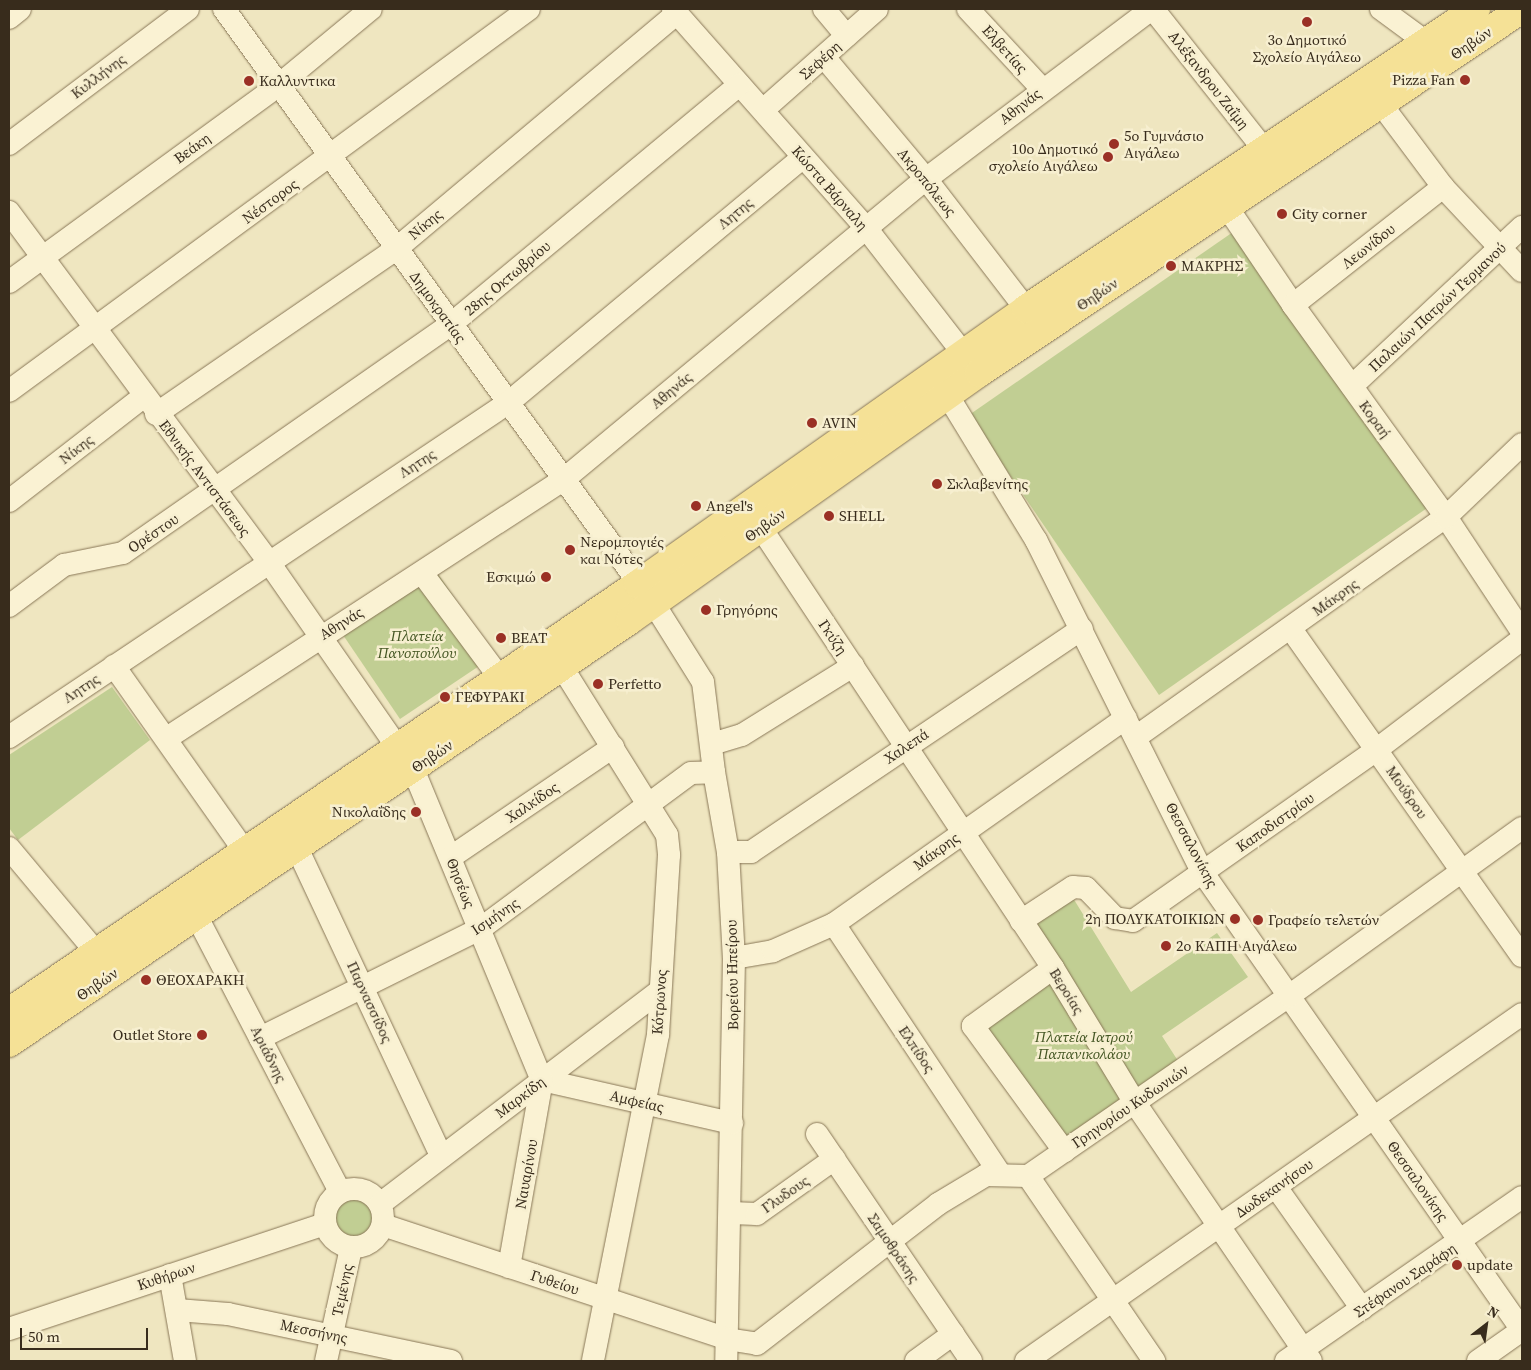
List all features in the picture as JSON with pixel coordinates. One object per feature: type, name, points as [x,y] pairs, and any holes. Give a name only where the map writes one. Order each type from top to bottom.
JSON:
[{"type":"main road","name":"Θηβών","points":[[9,1043],[297,848],[500,678],[761,528],[948,396],[972,363],[1026,309],[1476,9]]},
{"type":"main road","name":"Θηβών","points":[[9,1012],[244,852],[562,667],[646,594],[972,363],[1227,207],[1522,9]]},
{"type":"street","points":[[9,18],[20,9]]},
{"type":"street","name":"Κυλλήνης","points":[[9,144],[188,9]]},
{"type":"street","name":"Δημοκρατίας","points":[[224,9],[450,325],[646,594]]},
{"type":"street","name":"Βεάκη","points":[[9,282],[279,85],[371,9]]},
{"type":"street","name":"Νέστορος","points":[[9,392],[92,328],[330,157],[529,9]]},
{"type":"street","points":[[824,9],[847,36]]},
{"type":"street","name":"Σεφέρη","points":[[762,110],[877,9]]},
{"type":"street","name":"Ελβετίας","points":[[968,9],[1042,89]]},
{"type":"street","name":"Αθηνάς","points":[[167,738],[563,480],[926,179],[1042,89],[1153,9]]},
{"type":"street","name":"Αλέξανδρου Ζαΐμη","points":[[1153,9],[1265,151]]},
{"type":"street","points":[[1381,9],[1426,42]]},
{"type":"street","name":"Κώστα Βάρναλη","points":[[675,11],[802,158],[866,228],[972,363]]},
{"type":"street","name":"Νίκης","points":[[9,501],[150,405],[396,248],[675,11]]},
{"type":"street","name":"Ακροπόλεως","points":[[824,57],[926,179],[1026,309]]},
{"type":"street","name":"28ης Οκτωβρίου","points":[[215,491],[450,325],[739,85]]},
{"type":"street","points":[[1381,104],[1443,187],[1522,270]]},
{"type":"street","name":"Λητης","points":[[9,737],[268,561],[508,403],[802,158]]},
{"type":"street","name":"Λεωνίδου","points":[[1293,305],[1443,187]]},
{"type":"street","name":"Κοραή","points":[[1227,207],[1293,305],[1446,517],[1522,632]]},
{"type":"street","name":"Εθνικής Αντιστάσεως","points":[[9,212],[92,328],[268,561],[405,759]]},
{"type":"street","name":"Παλαιών Πατρών Γερμανού","points":[[1352,386],[1522,227]]},
{"type":"street","name":"Θεσσαλονίκης","points":[[948,396],[1019,509],[1082,629],[1203,873],[1522,1330]]},
{"type":"street","name":"Μάκρης","points":[[734,958],[772,951],[834,924],[962,832],[1291,629],[1446,517],[1522,444]]},
{"type":"street","name":"Ορέστου","points":[[9,606],[64,564],[123,554],[215,491]]},
{"type":"street","name":"Γκύζη","points":[[761,528],[906,746]]},
{"type":"street","points":[[422,573],[500,678]]},
{"type":"street","name":"Βορείου Ηπείρου","points":[[646,594],[703,682],[714,772],[728,852],[734,958],[731,1213],[726,1361]]},
{"type":"street","name":"Χαλεπά","points":[[728,852],[751,852],[1082,629]]},
{"type":"street","name":"Μούδρου","points":[[1291,629],[1522,956]]},
{"type":"street","name":"Καποδιστρίου","points":[[1021,921],[1073,887],[1086,888],[1115,918],[1133,921],[1376,750],[1522,639]]},
{"type":"street","points":[[114,666],[167,738],[244,852]]},
{"type":"street","points":[[712,744],[742,735],[853,666]]},
{"type":"street","name":"Κότρωνος","points":[[562,667],[649,804],[667,836],[669,855],[658,1035],[603,1298],[593,1361]]},
{"type":"street","name":"Βεροίας","points":[[906,746],[1053,968],[1135,1103],[1218,1226],[1300,1357]]},
{"type":"street","name":"Χαλκίδος","points":[[451,857],[613,747]]},
{"type":"street","name":"Θησέως","points":[[405,759],[451,857],[542,1080]]},
{"type":"street","name":"Ισμήνης","points":[[260,1038],[362,985],[480,929],[691,773],[714,772]]},
{"type":"street","name":"Γρηγορίου Κυδωνιών","points":[[1028,1176],[1464,873],[1522,828]]},
{"type":"street","points":[[9,848],[96,952]]},
{"type":"street","name":"Παρνασσίδος","points":[[297,848],[442,1157]]},
{"type":"street","name":"Αριάδνης","points":[[197,917],[340,1192]]},
{"type":"street","name":"Ελπίδος","points":[[834,924],[1000,1174]]},
{"type":"street","points":[[1053,968],[973,1026],[1064,1151]]},
{"type":"street","name":"Μαρκίδη","points":[[381,1215],[442,1157],[660,991]]},
{"type":"street","name":"Δωδεκανήσου","points":[[1026,1361],[1522,1014]]},
{"type":"street","name":"Αμφείας","points":[[542,1080],[732,1123]]},
{"type":"street","name":"Ναυαρίνου","points":[[509,1267],[542,1080]]},
{"type":"street","name":"Σαμοθράκης","points":[[817,1134],[971,1361]]},
{"type":"street","name":"Γλυδους","points":[[731,1213],[757,1214],[834,1159]]},
{"type":"street","points":[[727,1339],[757,1344],[938,1204],[986,1175],[1000,1174],[1028,1176],[1154,1361]]},
{"type":"street","points":[[1276,1187],[1362,1309]]},
{"type":"street","points":[[361,1190],[381,1215],[373,1241],[351,1248],[340,1244],[329,1235],[324,1224],[327,1206],[340,1192],[361,1190]]},
{"type":"street","name":"Στέφανου Σαράφη","points":[[1300,1357],[1362,1309],[1522,1198]]},
{"type":"street","name":"Γυθείου","points":[[381,1215],[509,1267],[727,1339]]},
{"type":"street","name":"Κυθήρων","points":[[9,1329],[324,1224]]},
{"type":"street","name":"Τεμένης","points":[[326,1361],[351,1248]]},
{"type":"street","points":[[170,1275],[185,1361]]},
{"type":"street","name":"Μεσσήνης","points":[[176,1310],[228,1314],[332,1334],[451,1361]]},
{"type":"street","points":[[1478,1361],[1522,1330]]},
{"type":"street","points":[[916,1361],[952,1334]]},
{"type":"green space","points":[[1246,223],[1440,499],[1159,695],[969,415]]},
{"type":"green space","name":"Πλατεία Πανοπούλου","points":[[434,568],[494,656],[400,719],[341,632]]},
{"type":"green space","points":[[112,687],[150,740],[18,840],[9,828],[9,755]]},
{"type":"green space","name":"Πλατεία Ιατρού Παπανικολάου","points":[[1073,898],[1131,992],[1217,933],[1248,977],[1162,1036],[1180,1064],[1065,1143],[985,1029],[1063,974],[1030,926]]},
{"type":"green space","points":[[350,1194],[360,1194],[372,1201],[379,1213],[379,1223],[372,1235],[360,1242],[350,1242],[342,1238],[335,1231],[331,1223],[331,1213],[335,1205],[342,1198]]},
{"type":"place","name":"3ο Δημοτικό Σχολείο Αιγάλεω","points":[[1307,22]]},
{"type":"place","name":"Pizza Fan","points":[[1465,80]]},
{"type":"place","name":"Καλλυντικα","points":[[249,81]]},
{"type":"place","name":"5ο Γυμνάσιο Αιγάλεω","points":[[1114,144]]},
{"type":"place","name":"10ο Δημοτικό σχολείο Αιγάλεω","points":[[1108,157]]},
{"type":"place","name":"City corner","points":[[1282,214]]},
{"type":"place","name":"ΜΑΚΡΗΣ","points":[[1171,266]]},
{"type":"place","name":"AVIN","points":[[812,423]]},
{"type":"place","name":"Σκλαβενίτης","points":[[937,484]]},
{"type":"place","name":"Angel's","points":[[696,506]]},
{"type":"place","name":"SHELL","points":[[829,516]]},
{"type":"place","name":"Νερομπογιές και Νότες","points":[[570,550]]},
{"type":"place","name":"Εσκιμώ","points":[[546,577]]},
{"type":"place","name":"Γρηγόρης","points":[[706,610]]},
{"type":"place","name":"ΒΕΑΤ","points":[[501,638]]},
{"type":"place","name":"Perfetto","points":[[598,684]]},
{"type":"place","name":"ΓΕΦΥΡΑΚΙ","points":[[445,697]]},
{"type":"place","name":"Νικολαΐδης","points":[[416,812]]},
{"type":"place","name":"2η ΠΟΛΥΚΑΤΟΙΚΙΩΝ","points":[[1235,919]]},
{"type":"place","name":"Γραφείο τελετών","points":[[1258,920]]},
{"type":"place","name":"2ο ΚΑΠΗ Αιγάλεω","points":[[1166,946]]},
{"type":"place","name":"ΘΕΟΧΑΡΑΚΗ","points":[[146,980]]},
{"type":"place","name":"Outlet Store","points":[[202,1035]]},
{"type":"place","name":"update","points":[[1457,1265]]}]
